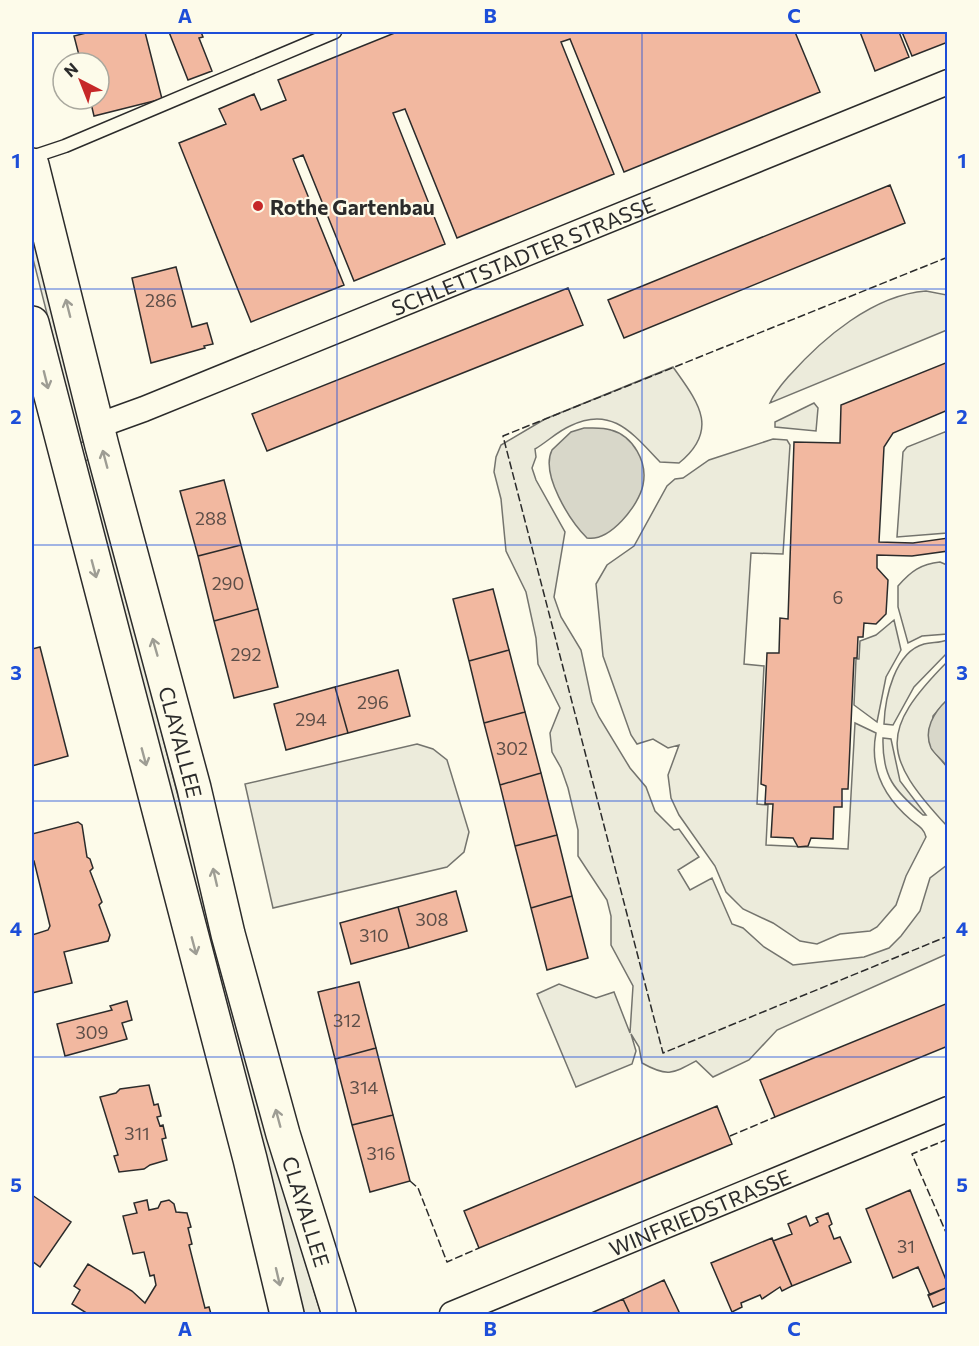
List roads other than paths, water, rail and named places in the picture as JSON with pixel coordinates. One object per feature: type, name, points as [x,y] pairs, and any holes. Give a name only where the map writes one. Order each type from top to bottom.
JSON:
[{"type":"main road","name":"CLAYALLEE","points":[[32,165],[97,426],[194,788],[234,956],[282,1134],[339,1314]]},
{"type":"main road","name":"CLAYALLEE","points":[[32,323],[250,1160],[287,1314]]},
{"type":"street","name":"SCHLETTSTADTER STRASSE","points":[[97,426],[948,82]]},
{"type":"street","name":"WINFRIEDSTRASSE","points":[[452,1314],[948,1109]]},
{"type":"lane","points":[[32,157],[65,146],[334,32]]},
{"type":"place","name":"Rothe Gartenbau","points":[[258,206]]}]
